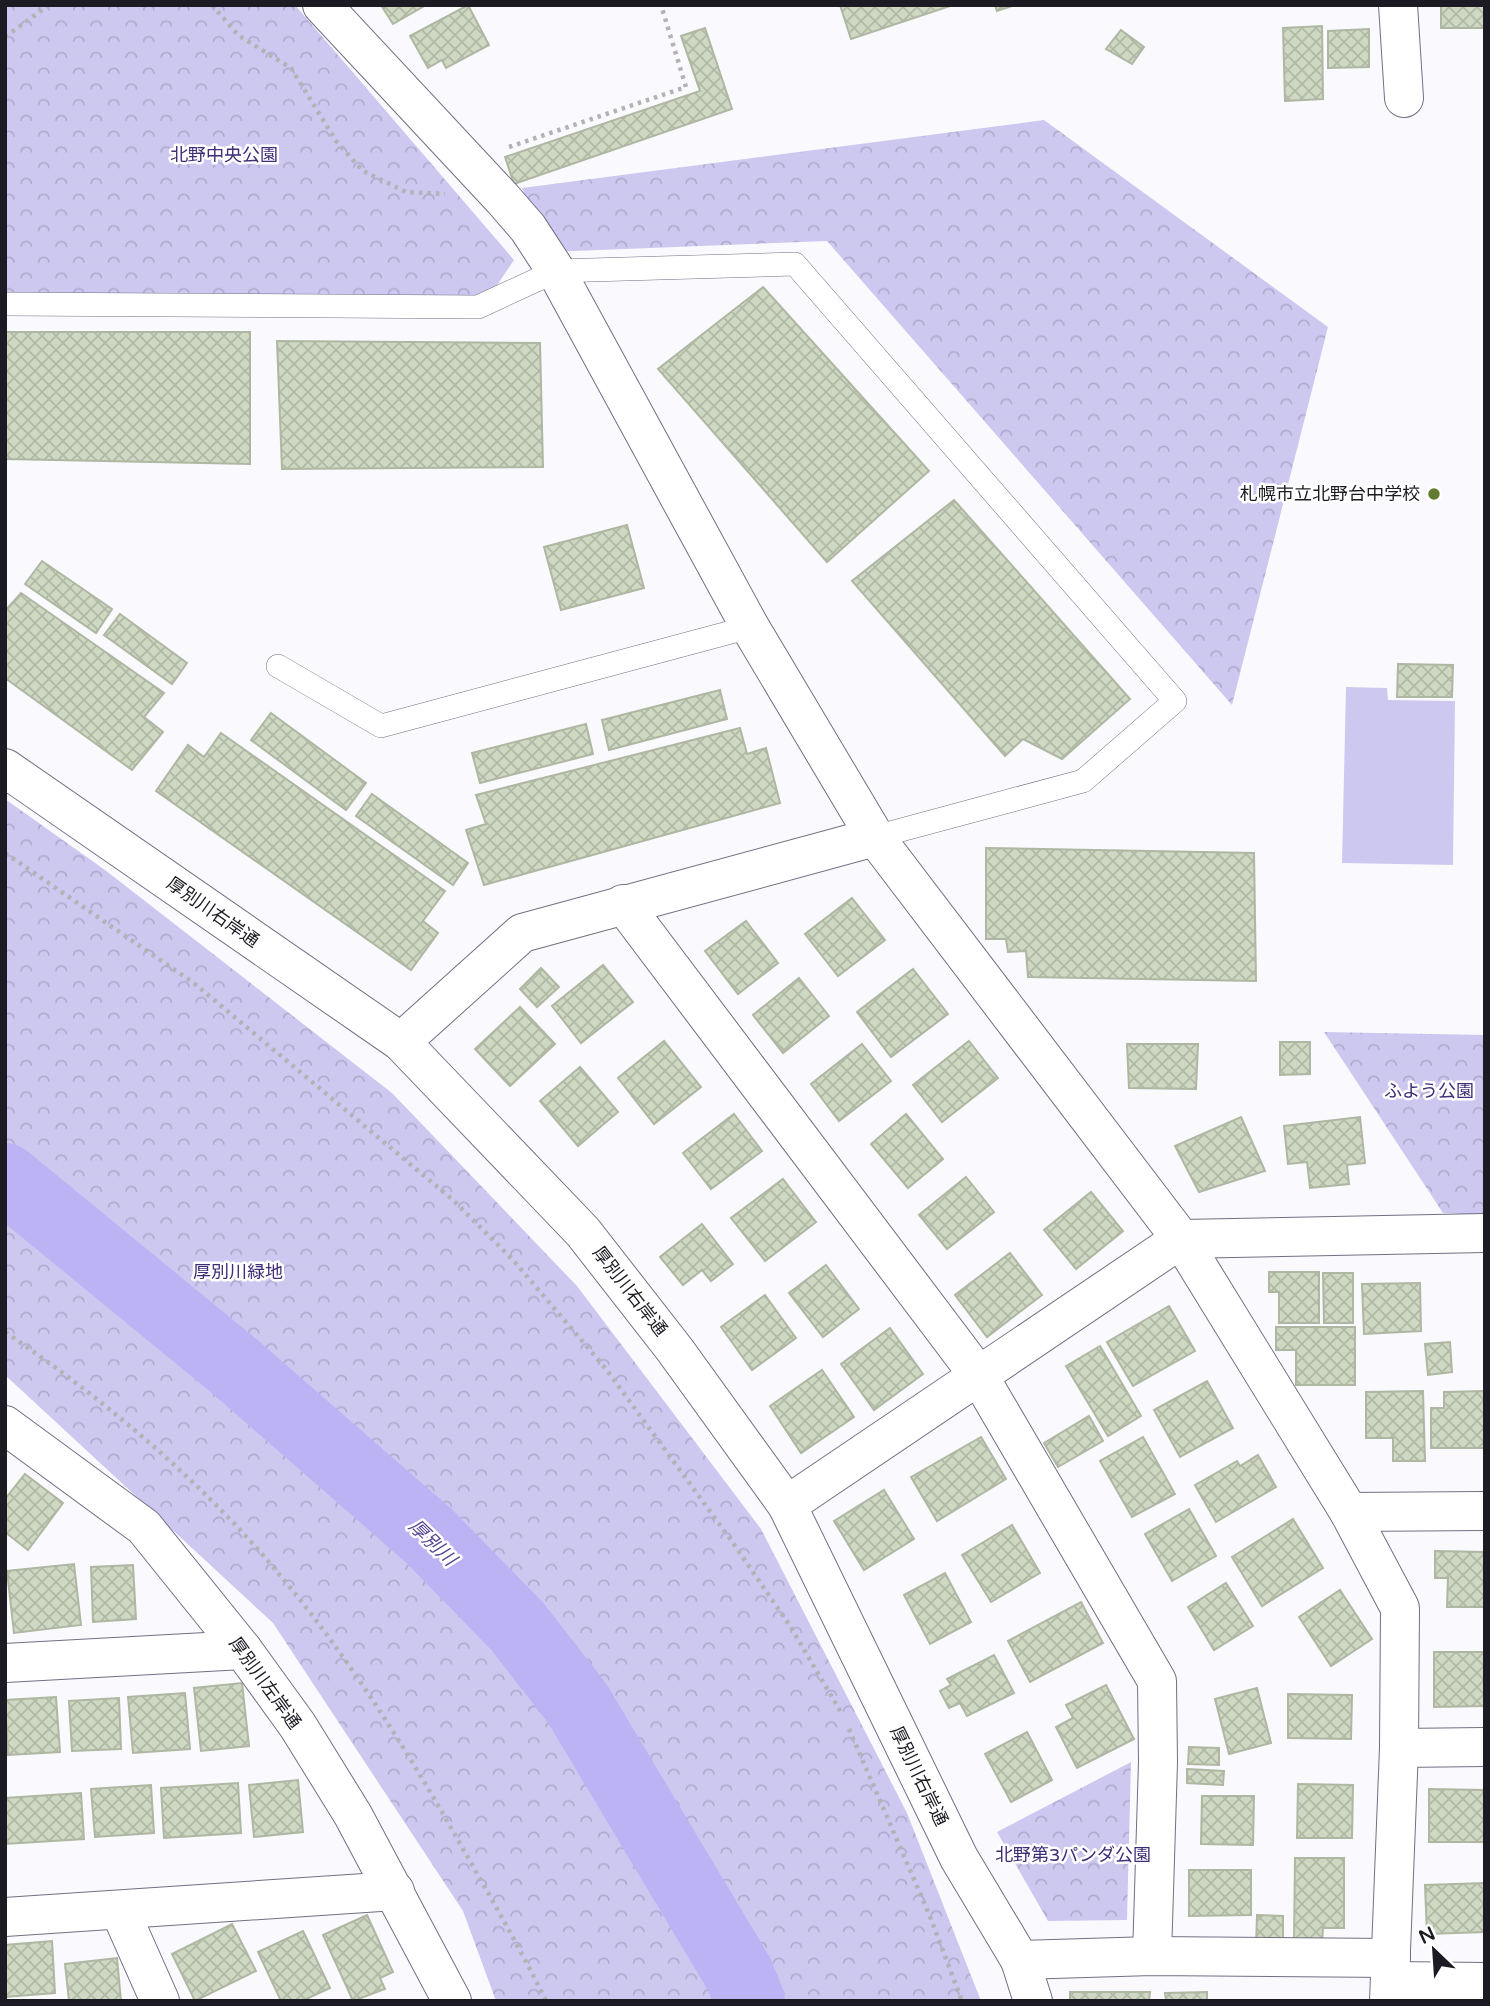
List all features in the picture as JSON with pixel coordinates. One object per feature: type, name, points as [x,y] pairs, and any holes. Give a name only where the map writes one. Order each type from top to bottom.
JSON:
[{"type":"street","points":[[322,5],[528,228],[556,271],[750,627],[875,837],[1181,1239],[1349,1512],[1400,1608],[1399,1748],[1390,1980]]},
{"type":"street","points":[[1398,5],[1404,98]]},
{"type":"street","name":"厚別川右岸通","points":[[5,768],[401,1042],[583,1232],[675,1350],[787,1505],[959,1858],[1020,1960],[1033,2001]]},
{"type":"street","points":[[401,1042],[522,933],[875,837]]},
{"type":"street","points":[[623,904],[979,1376],[1157,1681],[1158,1762],[1152,1956]]},
{"type":"street","points":[[787,1505],[1181,1239],[1485,1233]]},
{"type":"street","name":"厚別川左岸通","points":[[5,1425],[144,1527],[243,1650],[298,1726],[395,1891],[452,2001]]},
{"type":"street","points":[[1349,1512],[1485,1511]]},
{"type":"street","points":[[5,1663],[243,1650]]},
{"type":"street","points":[[1399,1748],[1485,1747]]},
{"type":"street","points":[[5,1917],[395,1891]]},
{"type":"street","points":[[120,1911],[160,2001]]},
{"type":"street","points":[[1020,1960],[1152,1956],[1390,1980],[1485,1982]]},
{"type":"lane","points":[[5,304],[478,307],[556,271],[794,264],[1175,701],[1083,781],[875,837]]},
{"type":"lane","points":[[278,666],[381,726],[750,627]]},
{"type":"path","points":[[5,37],[49,5]]},
{"type":"path","points":[[212,5],[238,35],[291,68],[336,141],[363,171],[406,191],[502,198]]},
{"type":"path","points":[[504,148],[686,87],[661,5]]},
{"type":"path","points":[[5,853],[195,984],[453,1200],[513,1260],[606,1369],[768,1594],[844,1718],[929,1914],[962,2001]]},
{"type":"path","points":[[5,1332],[57,1367],[141,1438],[222,1511],[282,1579],[336,1647],[402,1743],[526,1960],[546,2001]]},
{"type":"green space","name":"北野中央公園","points":[[5,5],[295,5],[514,260],[479,312],[5,297]]},
{"type":"green space","points":[[1044,120],[1328,327],[1232,705],[827,241],[549,252],[522,188]]},
{"type":"green space","points":[[1346,687],[1387,688],[1388,700],[1455,701],[1453,865],[1342,863]]},
{"type":"green space","name":"厚別川緑地","points":[[5,799],[105,870],[392,1093],[577,1286],[761,1529],[907,1813],[981,2001],[496,2001],[463,1911],[273,1623],[5,1375]]},
{"type":"green space","name":"ふよう公園","points":[[1324,1032],[1485,1035],[1485,1215],[1443,1213]]},
{"type":"green space","name":"北野第3パンダ公園","points":[[1131,1762],[1127,1920],[1048,1921],[997,1832]]},
{"type":"building","points":[[381,5],[426,5],[393,24]]},
{"type":"building","points":[[468,5],[489,45],[446,68],[442,60],[428,68],[410,36]]},
{"type":"building","points":[[840,5],[953,5],[851,39]]},
{"type":"building","points":[[995,5],[1015,5],[997,11]]},
{"type":"building","points":[[1441,5],[1485,5],[1485,28],[1441,28]]},
{"type":"building","points":[[1322,26],[1323,99],[1285,101],[1283,28]]},
{"type":"building","points":[[705,28],[732,109],[514,184],[505,157],[700,91],[681,36]]},
{"type":"building","points":[[1369,29],[1369,67],[1328,68],[1328,31]]},
{"type":"building","points":[[1121,30],[1144,47],[1132,64],[1106,49]]},
{"type":"building","points":[[763,287],[929,471],[827,562],[658,369]]},
{"type":"building","points":[[5,332],[250,332],[250,464],[5,459]]},
{"type":"building","points":[[277,341],[540,343],[543,467],[282,469]]},
{"type":"building","points":[[954,500],[1130,699],[1062,759],[1023,739],[1005,756],[852,581]]},
{"type":"building","points":[[627,525],[644,588],[561,610],[544,547]]},
{"type":"building","points":[[42,561],[112,609],[96,633],[25,584]]},
{"type":"building","points":[[21,593],[164,693],[144,717],[163,732],[132,770],[5,678],[5,611]]},
{"type":"building","points":[[120,614],[187,663],[172,684],[104,635]]},
{"type":"building","points":[[1398,664],[1453,665],[1452,697],[1397,697]]},
{"type":"building","points":[[720,690],[727,719],[609,750],[602,720]]},
{"type":"building","points":[[271,713],[366,783],[346,810],[251,740]]},
{"type":"building","points":[[586,724],[593,754],[480,783],[472,753]]},
{"type":"building","points":[[740,728],[747,754],[766,748],[780,803],[484,885],[466,830],[486,824],[476,795]]},
{"type":"building","points":[[221,733],[445,891],[423,921],[438,933],[411,970],[156,791],[188,745],[204,757]]},
{"type":"building","points":[[372,794],[468,863],[453,885],[356,816]]},
{"type":"building","points":[[986,848],[1254,853],[1256,981],[1028,977],[1026,951],[1008,952],[1006,939],[986,939]]},
{"type":"building","points":[[852,898],[885,940],[838,976],[805,934]]},
{"type":"building","points":[[746,921],[778,963],[738,994],[705,951]]},
{"type":"building","points":[[603,965],[633,1002],[581,1043],[552,1006]]},
{"type":"building","points":[[541,968],[559,987],[537,1007],[520,989]]},
{"type":"building","points":[[913,969],[948,1014],[891,1057],[857,1012]]},
{"type":"building","points":[[799,978],[829,1016],[783,1053],[753,1015]]},
{"type":"building","points":[[520,1007],[555,1044],[510,1086],[475,1049]]},
{"type":"building","points":[[664,1041],[701,1087],[654,1124],[618,1078]]},
{"type":"building","points":[[969,1041],[998,1078],[942,1122],[913,1085]]},
{"type":"building","points":[[1280,1042],[1310,1042],[1310,1074],[1280,1075]]},
{"type":"building","points":[[862,1044],[891,1081],[839,1121],[811,1084]]},
{"type":"building","points":[[1127,1044],[1198,1044],[1196,1089],[1129,1088]]},
{"type":"building","points":[[580,1067],[618,1112],[578,1146],[540,1101]]},
{"type":"building","points":[[734,1114],[762,1151],[711,1189],[683,1153]]},
{"type":"building","points":[[906,1114],[943,1159],[908,1188],[871,1144]]},
{"type":"building","points":[[1241,1117],[1265,1171],[1199,1192],[1175,1146]]},
{"type":"building","points":[[1360,1117],[1365,1163],[1347,1165],[1349,1184],[1310,1188],[1307,1162],[1288,1164],[1284,1126]]},
{"type":"building","points":[[966,1177],[994,1212],[947,1249],[919,1215]]},
{"type":"building","points":[[783,1179],[816,1222],[765,1261],[731,1218]]},
{"type":"building","points":[[1091,1192],[1123,1231],[1076,1269],[1044,1230]]},
{"type":"building","points":[[702,1224],[733,1264],[711,1281],[702,1270],[683,1285],[660,1257]]},
{"type":"building","points":[[1010,1253],[1042,1295],[987,1337],[955,1295]]},
{"type":"building","points":[[826,1265],[859,1309],[823,1337],[789,1293]]},
{"type":"building","points":[[1269,1272],[1319,1272],[1319,1323],[1279,1323],[1279,1292],[1269,1292]]},
{"type":"building","points":[[1323,1273],[1353,1273],[1353,1323],[1324,1323]]},
{"type":"building","points":[[1420,1283],[1421,1331],[1364,1334],[1362,1284]]},
{"type":"building","points":[[765,1295],[796,1338],[752,1370],[721,1327]]},
{"type":"building","points":[[1169,1306],[1195,1351],[1133,1386],[1107,1342]]},
{"type":"building","points":[[1276,1327],[1355,1327],[1355,1385],[1296,1385],[1296,1350],[1276,1350]]},
{"type":"building","points":[[890,1328],[923,1374],[874,1410],[841,1364]]},
{"type":"building","points":[[1450,1342],[1452,1372],[1428,1375],[1425,1344]]},
{"type":"building","points":[[1100,1346],[1141,1416],[1108,1436],[1066,1366]]},
{"type":"building","points":[[822,1370],[854,1417],[801,1453],[770,1406]]},
{"type":"building","points":[[1207,1381],[1233,1428],[1180,1457],[1154,1410]]},
{"type":"building","points":[[1423,1391],[1425,1461],[1393,1461],[1393,1438],[1366,1438],[1366,1392]]},
{"type":"building","points":[[1485,1391],[1485,1448],[1431,1448],[1431,1408],[1444,1408],[1444,1392]]},
{"type":"building","points":[[1089,1416],[1103,1441],[1058,1467],[1044,1443]]},
{"type":"building","points":[[981,1437],[1006,1479],[937,1521],[911,1477]]},
{"type":"building","points":[[1143,1437],[1175,1494],[1132,1517],[1100,1461]]},
{"type":"building","points":[[1258,1455],[1276,1487],[1216,1522],[1195,1485],[1237,1461],[1240,1466]]},
{"type":"building","points":[[25,1474],[63,1503],[28,1550],[5,1532],[5,1499]]},
{"type":"building","points":[[884,1490],[914,1539],[864,1570],[834,1521]]},
{"type":"building","points":[[1189,1509],[1216,1556],[1172,1581],[1145,1534]]},
{"type":"building","points":[[1293,1519],[1323,1568],[1262,1606],[1232,1557]]},
{"type":"building","points":[[1012,1525],[1040,1573],[991,1602],[962,1555]]},
{"type":"building","points":[[1435,1551],[1485,1552],[1485,1607],[1447,1607],[1448,1578],[1435,1578]]},
{"type":"building","points":[[74,1564],[81,1625],[14,1633],[7,1571]]},
{"type":"building","points":[[133,1565],[136,1619],[93,1622],[91,1567]]},
{"type":"building","points":[[945,1573],[971,1622],[930,1644],[904,1595]]},
{"type":"building","points":[[1226,1583],[1253,1626],[1214,1650],[1188,1607]]},
{"type":"building","points":[[1340,1590],[1372,1639],[1331,1666],[1299,1617]]},
{"type":"building","points":[[1081,1602],[1103,1643],[1030,1682],[1008,1641]]},
{"type":"building","points":[[1434,1652],[1485,1652],[1485,1706],[1434,1707]]},
{"type":"building","points":[[994,1655],[1014,1693],[967,1716],[960,1703],[949,1708],[940,1691],[951,1685],[947,1679]]},
{"type":"building","points":[[242,1683],[249,1746],[201,1751],[194,1688]]},
{"type":"building","points":[[1106,1685],[1134,1739],[1077,1768],[1056,1727],[1073,1718],[1066,1705]]},
{"type":"building","points":[[1257,1688],[1271,1743],[1229,1754],[1215,1699]]},
{"type":"building","points":[[185,1693],[190,1749],[133,1753],[128,1697]]},
{"type":"building","points":[[1288,1694],[1352,1695],[1351,1739],[1288,1738]]},
{"type":"building","points":[[56,1697],[60,1752],[8,1755],[5,1700]]},
{"type":"building","points":[[119,1698],[121,1749],[72,1751],[69,1701]]},
{"type":"building","points":[[1027,1732],[1052,1780],[1011,1802],[985,1754]]},
{"type":"building","points":[[1189,1747],[1219,1748],[1219,1765],[1188,1764]]},
{"type":"building","points":[[1187,1769],[1224,1771],[1223,1785],[1187,1783]]},
{"type":"building","points":[[298,1780],[303,1832],[254,1837],[249,1785]]},
{"type":"building","points":[[238,1783],[241,1833],[164,1838],[161,1788]]},
{"type":"building","points":[[1298,1784],[1353,1785],[1352,1838],[1297,1838]]},
{"type":"building","points":[[151,1785],[154,1833],[95,1837],[91,1789]]},
{"type":"building","points":[[1429,1789],[1485,1790],[1485,1842],[1429,1842]]},
{"type":"building","points":[[81,1793],[84,1839],[5,1844],[5,1798]]},
{"type":"building","points":[[1202,1796],[1254,1796],[1253,1845],[1201,1844]]},
{"type":"building","points":[[1295,1858],[1344,1858],[1344,1928],[1323,1928],[1322,1942],[1294,1942]]},
{"type":"building","points":[[1189,1870],[1251,1870],[1251,1915],[1189,1916]]},
{"type":"building","points":[[1485,1883],[1485,1932],[1427,1934],[1425,1885]]},
{"type":"building","points":[[367,1915],[393,1972],[380,1978],[385,1989],[353,2001],[323,1935]]},
{"type":"building","points":[[1257,1915],[1283,1916],[1283,1948],[1256,1947]]},
{"type":"building","points":[[232,1924],[256,1971],[195,2001],[172,1954]]},
{"type":"building","points":[[303,1931],[330,1988],[302,2001],[281,2001],[258,1952]]},
{"type":"building","points":[[52,1941],[55,1993],[5,1997],[5,1945]]},
{"type":"building","points":[[117,1958],[121,2001],[69,2001],[65,1964]]},
{"type":"building","points":[[1070,1992],[1150,1992],[1149,2001],[1070,2001]]},
{"type":"building","points":[[1207,1992],[1207,2001],[1166,2001],[1165,1993]]},
{"type":"waterway","name":"厚別川","points":[[5,1178],[234,1366],[429,1536],[517,1626],[577,1703],[739,1974],[750,2001]]},
{"type":"place","name":"札幌市立北野台中学校","points":[[1434,494]]}]
